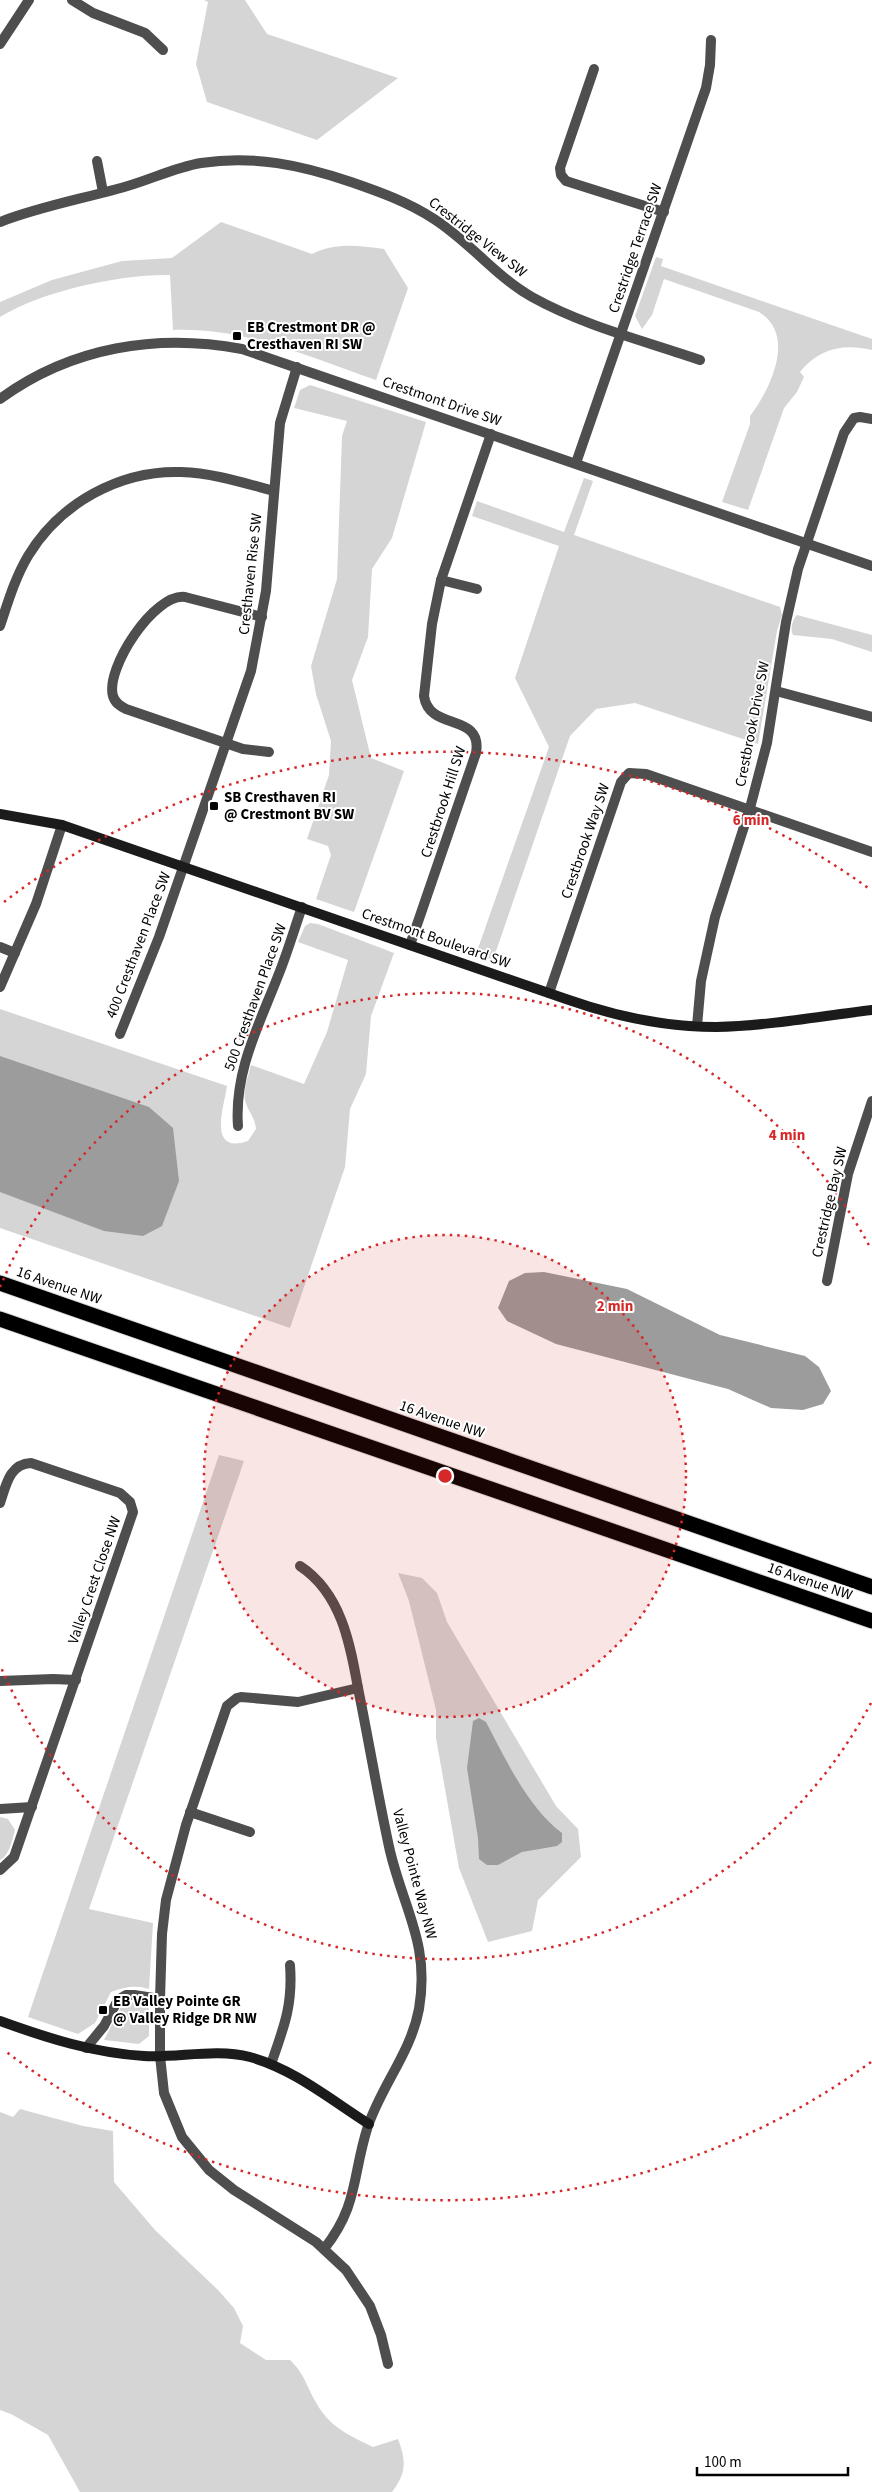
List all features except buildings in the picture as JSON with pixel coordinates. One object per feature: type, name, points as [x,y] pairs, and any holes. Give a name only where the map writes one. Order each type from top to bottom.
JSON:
[{"type":"highway","name":"16 Avenue NW","points":[[0,1283],[872,1588]]},
{"type":"highway","name":"16 Avenue NW","points":[[0,1319],[872,1621]]},
{"type":"street","points":[[0,44],[29,0]]},
{"type":"street","points":[[72,0],[93,12],[145,33],[163,50]]},
{"type":"street","name":"Crestridge Terrace SW","points":[[576,463],[706,88],[711,40]]},
{"type":"street","points":[[594,69],[560,168],[561,175],[566,181],[664,212]]},
{"type":"street","name":"Crestridge View SW","points":[[0,222],[63,201],[103,192],[172,170],[218,161],[252,159],[306,168],[380,192],[416,208],[452,232],[490,267],[532,297],[575,317],[700,360]]},
{"type":"street","points":[[97,161],[103,192]]},
{"type":"street","name":"Crestmont Drive SW","points":[[0,399],[32,378],[58,366],[101,351],[151,343],[217,344],[258,354],[297,367],[872,566]]},
{"type":"street","name":"Cresthaven Rise SW","points":[[184,866],[251,671],[262,617],[280,423],[297,367]]},
{"type":"street","name":"Crestbrook Drive SW","points":[[697,1026],[701,981],[715,917],[750,808],[767,743],[786,622],[806,543],[849,424],[854,418],[860,416],[872,419]]},
{"type":"street","name":"Crestbrook Hill SW","points":[[410,944],[477,747],[477,741],[470,730],[432,714],[425,704],[429,639],[441,580],[491,434]]},
{"type":"street","points":[[0,626],[22,567],[39,540],[54,522],[72,507],[100,490],[118,482],[146,474],[182,472],[211,475],[274,491]]},
{"type":"street","points":[[441,580],[477,590]]},
{"type":"street","points":[[262,617],[185,597],[168,600],[156,610],[134,635],[113,684],[113,694],[121,706],[243,749],[269,752]]},
{"type":"street","points":[[776,690],[872,717]]},
{"type":"street","name":"Crestbrook Way SW","points":[[548,993],[621,782],[629,773],[646,774],[750,808],[872,852]]},
{"type":"street","name":"Crestmont Boulevard SW","points":[[0,814],[62,825],[548,993],[628,1017],[697,1026],[731,1026],[872,1010]]},
{"type":"street","points":[[0,987],[45,879],[62,825]]},
{"type":"street","name":"400 Cresthaven Place SW","points":[[120,1034],[159,938],[184,866]]},
{"type":"street","name":"500 Cresthaven Place SW","points":[[238,1126],[237,1093],[241,1078],[252,1042],[302,907]]},
{"type":"street","points":[[0,948],[15,953]]},
{"type":"street","name":"Crestridge Bay SW","points":[[827,1281],[848,1174],[872,1101]]},
{"type":"street","name":"Valley Crest Close NW","points":[[0,1503],[13,1470],[19,1465],[31,1463],[120,1493],[126,1498],[132,1508],[132,1517],[14,1857],[0,1870]]},
{"type":"street","name":"Valley Pointe Way NW","points":[[300,1566],[320,1581],[327,1591],[344,1628],[391,1853],[414,1922],[422,1973],[419,2010],[411,2040],[369,2124],[362,2146],[350,2206],[336,2234],[324,2249]]},
{"type":"street","points":[[0,1681],[76,1680]]},
{"type":"street","points":[[358,1688],[311,1700],[277,1702],[246,1696],[236,1698],[225,1710],[190,1812],[166,1900],[162,1934],[160,2056],[164,2094],[175,2124],[200,2161],[234,2190],[324,2249],[346,2270],[364,2296],[377,2322],[388,2364]]},
{"type":"street","points":[[0,1809],[32,1807]]},
{"type":"street","points":[[190,1812],[250,1832]]},
{"type":"street","points":[[271,2064],[289,2009],[292,1988],[290,1965]]},
{"type":"street","points":[[86,2048],[104,2026],[118,2000],[130,1995],[160,2000]]},
{"type":"street","points":[[0,2022],[86,2048],[113,2053],[160,2056],[232,2054],[271,2064],[369,2124]]},
{"type":"shaded area","points":[[204,0],[245,0],[267,34],[398,78],[317,140],[207,102],[196,64],[208,2]]},
{"type":"shaded area","points":[[221,222],[312,254],[339,246],[384,249],[408,288],[376,380],[301,353],[251,338],[199,330],[173,330],[170,275],[128,277],[82,286],[37,299],[0,317],[0,302],[52,280],[122,261],[172,258]]},
{"type":"shaded area","points":[[656,257],[663,259],[661,266],[872,339],[872,350],[851,347],[832,350],[815,358],[800,372],[804,377],[797,392],[784,408],[748,510],[722,502],[750,424],[750,416],[772,378],[778,348],[776,334],[770,322],[759,312],[664,279],[652,315],[642,329],[635,316]]},
{"type":"shaded area","points":[[310,385],[426,422],[392,538],[372,569],[368,637],[352,680],[371,758],[404,771],[354,912],[316,899],[331,855],[328,846],[307,839],[329,775],[331,741],[316,694],[311,666],[337,579],[342,436],[347,421],[294,408],[300,390]]},
{"type":"shaded area","points":[[584,478],[593,481],[574,535],[780,607],[782,615],[777,631],[758,744],[635,703],[596,709],[570,736],[493,960],[476,954],[549,747],[515,678],[559,546],[472,516],[477,501],[564,532]]},
{"type":"shaded area","points":[[797,615],[872,635],[872,652],[832,639],[793,635],[792,625]]},
{"type":"shaded area","points":[[310,923],[318,924],[394,953],[371,1016],[366,1074],[350,1109],[345,1167],[290,1328],[0,1228],[0,1009],[227,1086],[221,1127],[223,1135],[227,1141],[235,1144],[248,1141],[256,1129],[245,1101],[251,1065],[304,1084],[327,1032],[348,960],[298,942],[305,926]]},
{"type":"shaded area","points":[[0,1056],[149,1107],[173,1128],[179,1181],[162,1226],[143,1236],[104,1231],[0,1192]]},
{"type":"shaded area","points":[[544,1272],[627,1289],[720,1335],[805,1356],[819,1367],[831,1391],[823,1404],[803,1410],[771,1408],[728,1389],[556,1344],[507,1321],[498,1308],[509,1281],[525,1273]]},
{"type":"shaded area","points":[[219,1455],[244,1461],[89,1909],[153,1923],[149,1989],[130,1987],[111,1992],[95,2023],[78,2034],[28,2017]]},
{"type":"shaded area","points":[[398,1573],[422,1578],[437,1593],[447,1622],[556,1806],[578,1829],[581,1857],[538,1900],[532,1931],[488,1942],[459,1868],[436,1738],[436,1710],[409,1601]]},
{"type":"shaded area","points":[[479,1718],[486,1722],[518,1782],[538,1810],[562,1833],[562,1842],[557,1846],[522,1852],[498,1865],[487,1865],[479,1859],[478,1838],[467,1768],[473,1721]]},
{"type":"shaded area","points":[[0,1817],[8,1819],[15,1830],[12,1843],[6,1855],[0,1860]]},
{"type":"shaded area","points":[[131,2002],[147,2004],[149,2009],[149,2036],[139,2044],[104,2040],[122,2005]]},
{"type":"shaded area","points":[[20,2109],[83,2126],[113,2131],[114,2182],[155,2230],[218,2290],[234,2308],[243,2326],[240,2343],[266,2360],[290,2360],[301,2374],[325,2416],[346,2433],[373,2447],[398,2439],[403,2453],[404,2466],[397,2485],[392,2492],[80,2492],[48,2435],[11,2414],[0,2410],[0,2112],[13,2117]]},
{"type":"place","name":"EB Crestmont DR @ Cresthaven RI SW","points":[[237,336]]},
{"type":"place","name":"SB Cresthaven RI @ Crestmont BV SW","points":[[214,806]]},
{"type":"place","name":"EB Valley Pointe GR @ Valley Ridge DR NW","points":[[103,2010]]}]
